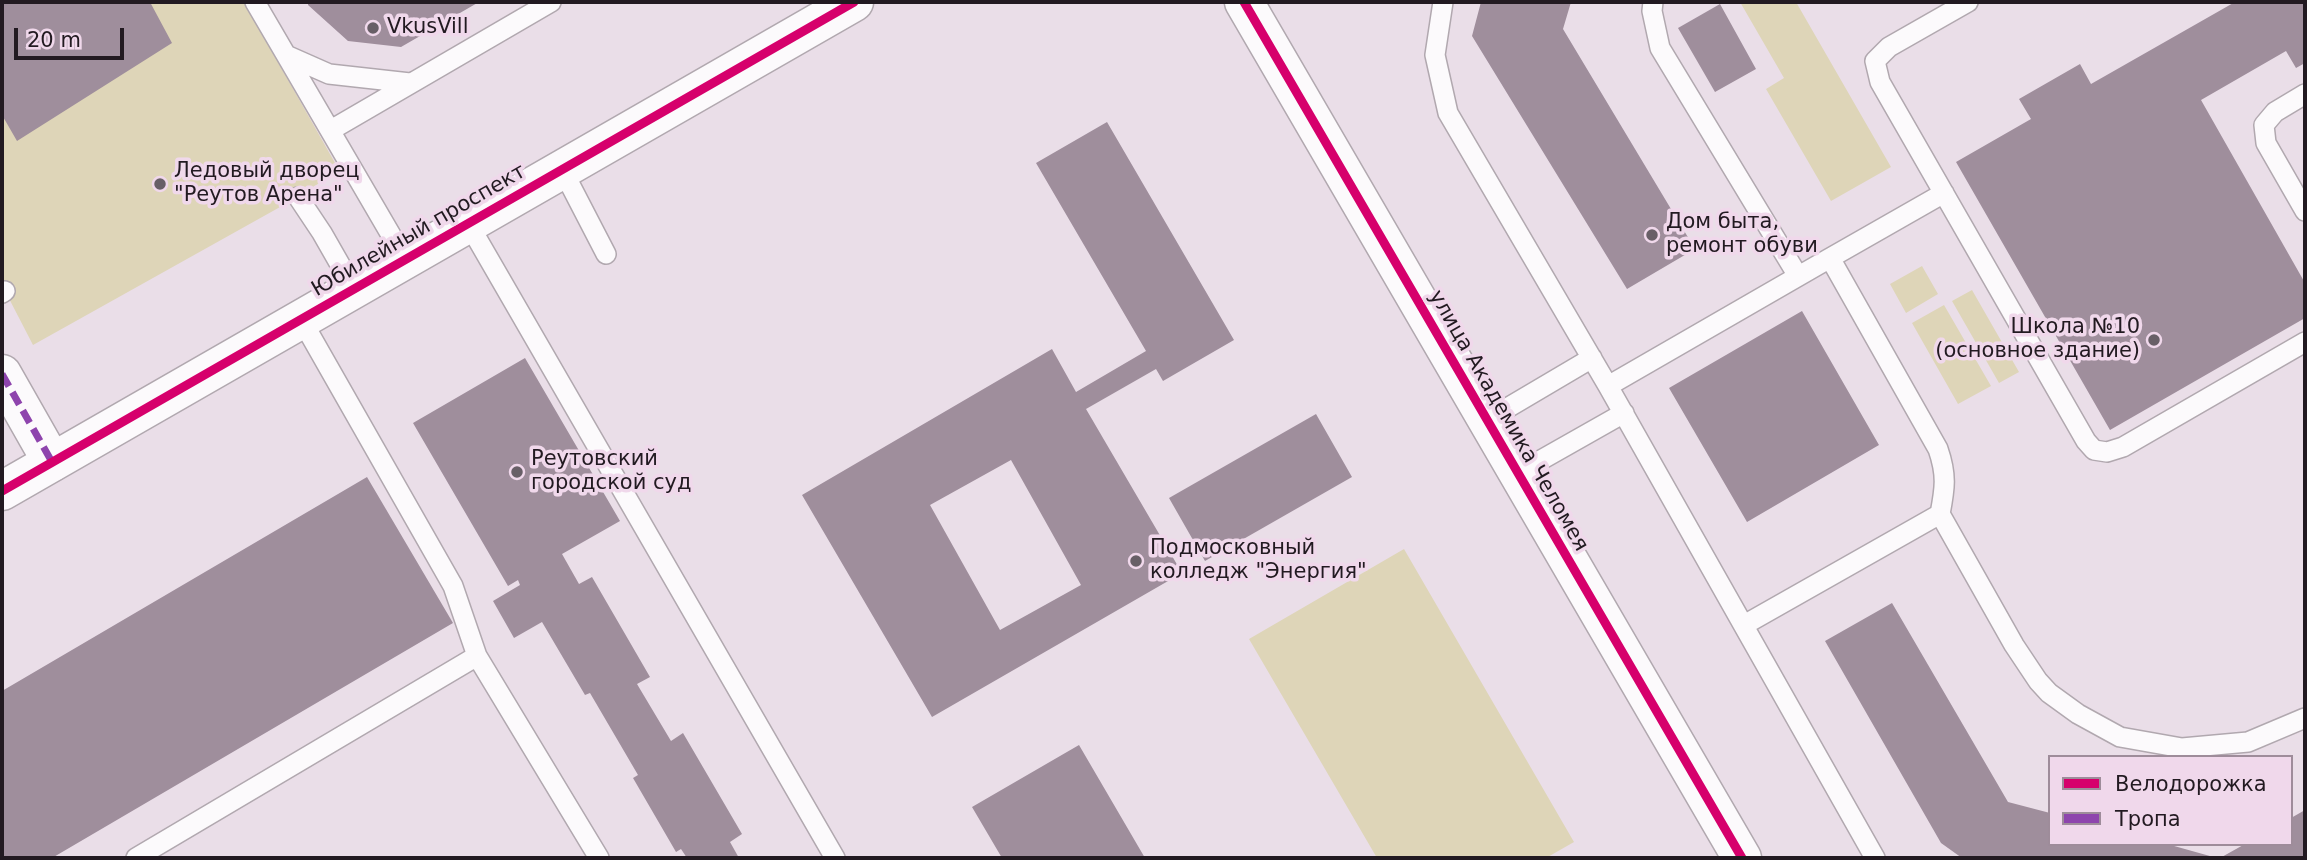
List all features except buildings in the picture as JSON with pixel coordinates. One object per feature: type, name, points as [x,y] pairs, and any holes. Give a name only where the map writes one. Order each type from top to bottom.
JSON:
[{"type":"street","name":"Юбилейный проспект","points":[[2,491],[854,2]]},
{"type":"street","name":"улица Академика Челомея","points":[[1244,2],[1742,858]]},
{"type":"street","points":[[2,373],[52,462]]},
{"type":"lane","points":[[255,2],[405,259]]},
{"type":"lane","points":[[331,130],[551,2]]},
{"type":"lane","points":[[1443,2],[1435,55],[1448,113],[1624,413],[1875,858]]},
{"type":"lane","points":[[1653,2],[1652,11],[1660,48],[1798,276]]},
{"type":"lane","points":[[1968,2],[1889,47],[1875,61],[1880,82],[2079,429],[2094,450],[2107,452],[2123,447],[2305,342]]},
{"type":"lane","points":[[286,55],[329,74],[410,83]]},
{"type":"lane","points":[[2305,94],[2275,112],[2264,125],[2266,143],[2305,211]]},
{"type":"lane","points":[[562,169],[606,254]]},
{"type":"lane","points":[[1608,386],[1944,193]]},
{"type":"lane","points":[[298,197],[355,289]]},
{"type":"lane","points":[[468,223],[835,858]]},
{"type":"lane","points":[[1830,258],[1938,449],[1945,469],[1940,514],[2014,645],[2049,693],[2078,714],[2120,737],[2182,748],[2248,742],[2305,718]]},
{"type":"lane","points":[[301,319],[453,586],[477,656],[598,858]]},
{"type":"lane","points":[[1487,420],[1592,358]]},
{"type":"lane","points":[[1518,473],[1624,413]]},
{"type":"lane","points":[[1744,625],[1940,514]]},
{"type":"lane","points":[[136,858],[477,656]]},
{"type":"shaded area","name":"Ледовый дворец \"Реутов Арена\"","points":[[2,2],[244,2],[339,170],[298,197],[33,345],[2,285]]},
{"type":"shaded area","points":[[1740,2],[1796,2],[1891,167],[1831,201],[1766,89],[1784,78]]},
{"type":"shaded area","points":[[1922,266],[1938,294],[1906,313],[1890,284]]},
{"type":"shaded area","points":[[1972,290],[2019,372],[1999,383],[1952,301]]},
{"type":"shaded area","points":[[1944,305],[1991,386],[1958,404],[1912,323]]},
{"type":"shaded area","points":[[1404,549],[1574,842],[1546,858],[1377,858],[1249,639]]},
{"type":"marked path","points":[[2,374],[52,462]]},
{"type":"cycle path","points":[[2,491],[854,2]]},
{"type":"cycle path","points":[[1244,2],[1742,858]]},
{"type":"place","name":"VkusVill","points":[[373,28]]},
{"type":"place","name":"Ледовый дворец \"Реутов Арена\"","points":[[160,184]]},
{"type":"place","name":"Дом быта, ремонт обуви","points":[[1652,235]]},
{"type":"place","name":"Школа №10 (основное здание)","points":[[2154,340]]},
{"type":"place","name":"Реутовский городской суд","points":[[517,472]]},
{"type":"place","name":"Подмосковный колледж \"Энергия\"","points":[[1136,561]]}]
